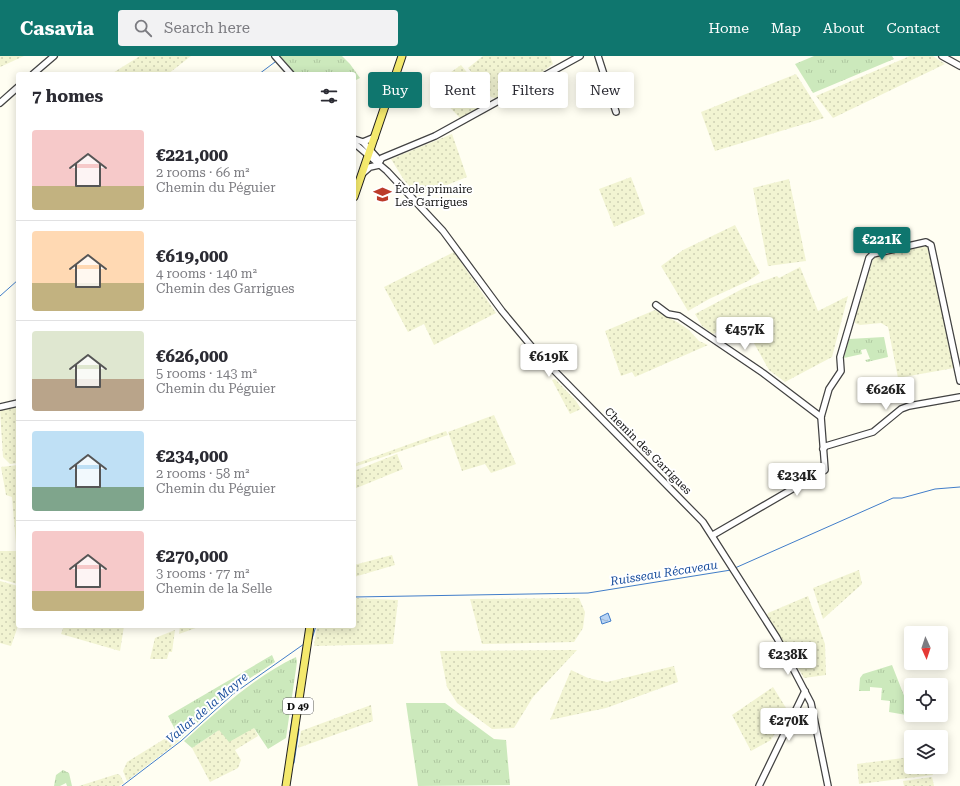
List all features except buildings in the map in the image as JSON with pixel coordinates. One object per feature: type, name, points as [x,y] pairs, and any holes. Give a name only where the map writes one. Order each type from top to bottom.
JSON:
[{"type":"main road","points":[[356,190],[402,56]]},
{"type":"main road","name":"D 49","points":[[286,786],[310,628]]},
{"type":"street","points":[[35,72],[54,56]]},
{"type":"street","points":[[275,56],[289,72]]},
{"type":"street","points":[[360,176],[370,167],[435,136],[580,56]]},
{"type":"street","points":[[598,56],[616,112]]},
{"type":"street","points":[[942,56],[960,66]]},
{"type":"street","points":[[0,103],[16,89]]},
{"type":"street","points":[[363,142],[375,137]]},
{"type":"street","name":"Chemin des Garrigues","points":[[356,140],[363,142],[378,163],[443,231],[502,311],[537,353],[697,514],[713,535],[777,638],[811,703],[828,786]]},
{"type":"street","name":"Chemin des Garrigues","points":[[356,144],[369,152]]},
{"type":"street","points":[[713,535],[823,473],[826,465],[820,417],[829,389],[841,371],[840,357],[869,258],[873,254],[926,242],[931,245],[960,382]]},
{"type":"street","points":[[656,305],[668,314],[679,316],[763,373],[820,417]]},
{"type":"street","points":[[823,449],[826,446],[874,432],[901,409],[909,406],[960,397]]},
{"type":"street","points":[[0,407],[16,403]]},
{"type":"street","points":[[759,786],[805,691]]},
{"type":"green space","points":[[0,56],[24,56],[0,67]]},
{"type":"green space","points":[[140,56],[191,56],[171,72],[114,72]]},
{"type":"green space","points":[[280,56],[342,56],[356,72],[294,72]]},
{"type":"green space","points":[[483,56],[550,56],[553,64],[542,72],[498,72],[497,99],[490,96],[490,72],[471,72],[468,68]]},
{"type":"green space","points":[[814,56],[892,56],[894,59],[813,93],[795,64]]},
{"type":"green space","points":[[910,56],[933,56],[945,64],[833,118],[816,96]]},
{"type":"green space","points":[[461,65],[467,72],[451,72]]},
{"type":"green space","points":[[356,72],[360,78],[356,80]]},
{"type":"green space","points":[[796,74],[824,118],[715,151],[701,112]]},
{"type":"green space","points":[[450,108],[480,108],[461,119]]},
{"type":"green space","points":[[452,134],[467,177],[419,196],[404,180],[391,159]]},
{"type":"green space","points":[[631,177],[645,214],[614,227],[599,189]]},
{"type":"green space","points":[[789,179],[806,261],[768,266],[753,188]]},
{"type":"green space","points":[[735,225],[760,273],[748,281],[709,299],[688,311],[661,266],[683,250]]},
{"type":"green space","points":[[924,242],[929,246],[954,368],[898,378],[888,327],[881,323],[860,325],[855,323],[855,317],[874,256]]},
{"type":"green space","points":[[454,252],[496,313],[434,345],[424,324],[408,332],[384,287]]},
{"type":"green space","points":[[800,267],[818,311],[848,296],[832,357],[785,382],[769,370],[741,320],[713,334],[702,326],[695,314],[744,288],[777,276],[779,278]]},
{"type":"green space","points":[[655,310],[677,322],[689,330],[699,341],[708,345],[635,377],[632,372],[621,376],[605,331]]},
{"type":"green space","points":[[884,337],[888,357],[867,362],[865,360],[870,359],[866,349],[861,350],[862,354],[844,358],[849,339]]},
{"type":"green space","points":[[555,379],[576,401],[581,409],[570,414],[552,380]]},
{"type":"green space","points":[[16,407],[16,463],[10,464],[3,457],[0,410]]},
{"type":"green space","points":[[494,415],[516,464],[491,473],[485,464],[462,471],[448,432]]},
{"type":"green space","points":[[446,431],[448,435],[356,466],[356,463]]},
{"type":"green space","points":[[397,454],[403,469],[356,488],[356,470]]},
{"type":"green space","points":[[16,465],[16,544],[12,497],[6,495],[1,467]]},
{"type":"green space","points":[[0,551],[16,551],[16,583],[0,579]]},
{"type":"green space","points":[[392,555],[395,565],[356,576],[356,564]]},
{"type":"green space","points":[[859,570],[862,584],[823,619],[813,588]]},
{"type":"green space","points":[[0,581],[16,585],[16,628],[17,628],[11,646],[0,643]]},
{"type":"green space","points":[[808,596],[825,644],[826,675],[804,678],[767,615],[768,613]]},
{"type":"green space","points":[[356,598],[398,600],[393,644],[314,646],[317,628],[356,628]]},
{"type":"green space","points":[[579,598],[585,612],[583,628],[574,642],[482,644],[470,599]]},
{"type":"green space","points":[[63,628],[124,628],[120,651],[61,634]]},
{"type":"green space","points":[[180,628],[196,628],[179,634]]},
{"type":"green space","points":[[175,630],[172,652],[169,652],[167,659],[150,659],[155,638]]},
{"type":"green space","points":[[577,650],[533,697],[514,728],[492,729],[457,703],[447,687],[440,651]]},
{"type":"green space","points":[[272,655],[275,662],[232,690],[180,739],[168,716]]},
{"type":"green space","points":[[296,657],[297,662],[286,738],[268,749],[254,728],[229,742],[219,730],[192,748],[184,741],[251,684]]},
{"type":"green space","points":[[892,665],[904,696],[904,715],[889,712],[890,701],[881,700],[882,688],[870,687],[870,691],[859,691],[860,678],[863,674]]},
{"type":"green space","points":[[674,666],[678,682],[606,708],[550,720],[571,670],[588,678],[607,682]]},
{"type":"green space","points":[[773,687],[786,708],[783,721],[771,740],[751,751],[732,715]]},
{"type":"green space","points":[[406,703],[445,703],[494,739],[506,740],[510,785],[418,786]]},
{"type":"green space","points":[[371,705],[373,721],[298,748],[301,731]]},
{"type":"green space","points":[[254,728],[258,736],[235,750],[241,760],[238,768],[210,782],[192,748],[219,730]]},
{"type":"green space","points":[[174,733],[179,741],[127,781],[123,771],[127,762]]},
{"type":"green space","points":[[904,758],[904,774],[933,775],[859,784],[857,764]]},
{"type":"green space","points":[[63,770],[69,773],[72,786],[67,786],[66,783],[60,786],[54,786],[56,775]]},
{"type":"green space","points":[[117,774],[120,775],[124,783],[119,786],[79,786]]},
{"type":"green space","points":[[932,777],[934,786],[904,786],[903,781]]},
{"type":"water","points":[[608,613],[611,621],[602,624],[600,617]]},
{"type":"waterway","points":[[262,72],[275,62]]},
{"type":"waterway","points":[[0,296],[16,282]]},
{"type":"waterway","name":"Ruisseau Récaveau","points":[[735,568],[893,498],[902,498],[935,489],[960,487]]},
{"type":"waterway","name":"Ruisseau Récaveau","points":[[356,597],[588,593],[731,570]]},
{"type":"waterway","name":"Vallat de la Mayre","points":[[312,639],[315,628]]},
{"type":"waterway","name":"Vallat de la Mayre","points":[[122,786],[181,741],[233,694],[304,644]]},
{"type":"waterway","points":[[290,733],[297,687]]},
{"type":"waterway","points":[[294,763],[299,729]]},
{"type":"place","name":"École primaire Les Garrigues","points":[[382,195]]}]
